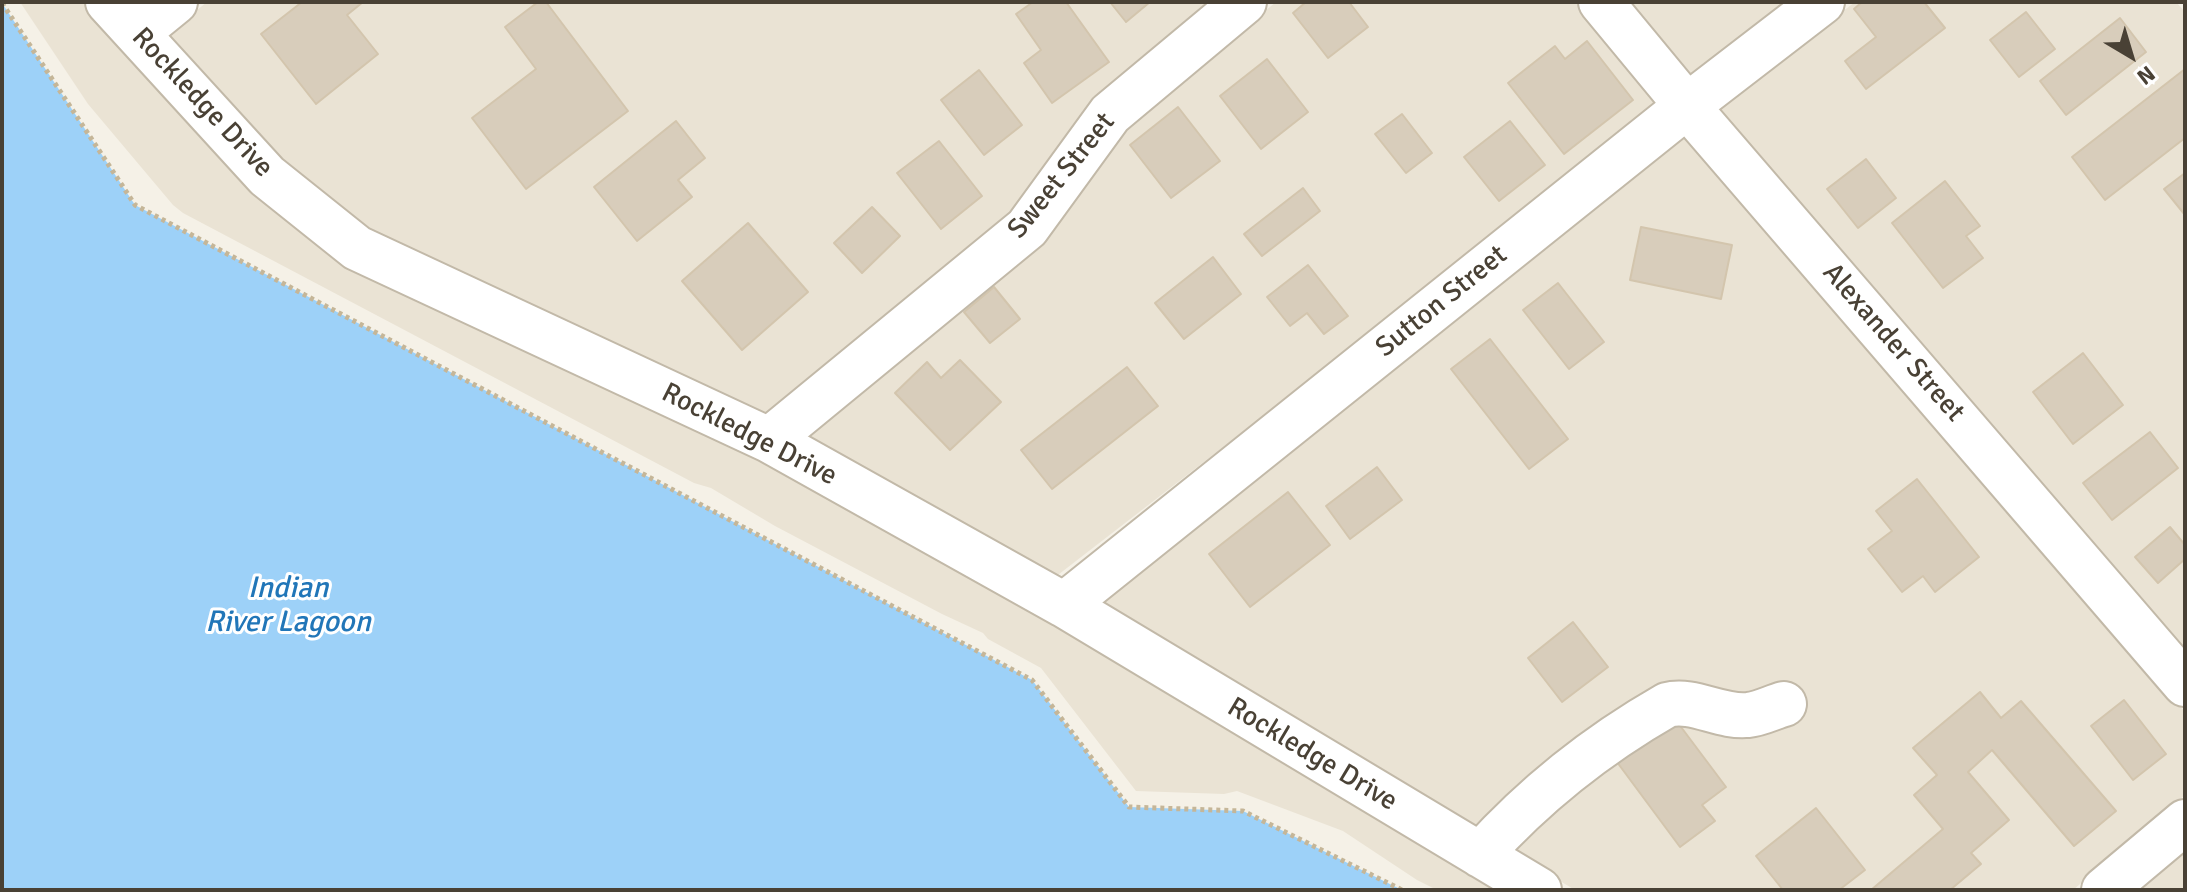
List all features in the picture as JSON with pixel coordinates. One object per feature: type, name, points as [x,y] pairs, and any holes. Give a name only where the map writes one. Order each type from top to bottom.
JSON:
[{"type":"street","points":[[123,17],[175,2]]},
{"type":"street","name":"Sweet Street","points":[[769,440],[1027,228],[1110,114],[1244,2]]},
{"type":"street","name":"Alexander Street","points":[[1601,2],[2185,684]]},
{"type":"street","name":"Sutton Street","points":[[1064,605],[1687,106],[1822,2]]},
{"type":"street","name":"Rockledge Drive","points":[[123,17],[267,176],[357,248],[769,440],[1064,605],[1539,890]]},
{"type":"street","points":[[1480,855],[1515,817],[1576,766],[1667,705],[1681,703],[1749,715],[1784,704]]},
{"type":"street","points":[[2104,890],[2185,822]]},
{"type":"path","points":[[2,3],[135,205],[1032,680],[1129,807],[1243,811],[1402,890]]},
{"type":"shaded area","points":[[20,2],[83,2],[253,189],[758,456],[768,467],[773,463],[1053,619],[1063,631],[1068,628],[1503,890],[1437,890],[1343,831],[1237,791],[1224,794],[1136,791],[1041,668],[988,639],[983,633],[775,526],[711,488],[694,483],[183,213],[88,104]]},
{"type":"shaded area","points":[[207,2],[1212,2],[1013,213],[765,418],[365,231],[278,163],[165,36]]},
{"type":"shaded area","points":[[1276,2],[1578,2],[1660,101],[1377,328],[1054,578],[803,438],[1124,128]]},
{"type":"shaded area","points":[[1624,2],[1788,2],[1688,79]]},
{"type":"shaded area","points":[[1855,2],[2176,2],[2185,12],[2185,656],[1714,110]]},
{"type":"shaded area","points":[[1685,133],[2185,712],[2185,795],[2073,890],[1575,890],[1098,603]]},
{"type":"shaded area","points":[[2185,848],[2185,890],[2136,890]]},
{"type":"water","name":"Indian River Lagoon","points":[[2,3],[135,205],[1032,680],[1129,807],[1243,811],[1402,890],[2,890]]},
{"type":"building","points":[[302,2],[363,2],[347,15],[378,54],[316,104],[261,34]]},
{"type":"building","points":[[538,2],[546,2],[628,111],[526,189],[472,118],[536,69],[505,27]]},
{"type":"building","points":[[1033,2],[1066,2],[1109,62],[1052,103],[1024,63],[1041,50],[1016,14]]},
{"type":"building","points":[[1110,2],[1150,2],[1126,22]]},
{"type":"building","points":[[1306,2],[1349,2],[1368,27],[1328,58],[1293,13]]},
{"type":"building","points":[[1862,2],[1924,2],[1945,28],[1866,89],[1845,61],[1876,37],[1854,9]]},
{"type":"building","points":[[2026,12],[2055,49],[2019,77],[1990,40]]},
{"type":"building","points":[[2120,18],[2146,52],[2066,115],[2040,81]]},
{"type":"building","points":[[1587,41],[1633,100],[1564,154],[1508,83],[1555,46],[1565,59]]},
{"type":"building","points":[[1267,59],[1308,112],[1261,149],[1220,96]]},
{"type":"building","points":[[2185,69],[2185,138],[2105,200],[2072,157]]},
{"type":"building","points":[[979,70],[1022,125],[984,155],[941,100]]},
{"type":"building","points":[[1178,107],[1220,161],[1171,198],[1130,145]]},
{"type":"building","points":[[1402,114],[1432,153],[1406,173],[1375,134]]},
{"type":"building","points":[[676,121],[705,158],[678,180],[692,197],[637,241],[594,187]]},
{"type":"building","points":[[1510,121],[1545,165],[1499,201],[1464,157]]},
{"type":"building","points":[[939,141],[982,196],[941,229],[897,173]]},
{"type":"building","points":[[1866,159],[1896,198],[1858,228],[1827,189]]},
{"type":"building","points":[[2185,173],[2185,215],[2164,189]]},
{"type":"building","points":[[1945,181],[1980,226],[1966,236],[1983,258],[1943,288],[1892,223]]},
{"type":"building","points":[[1303,188],[1320,211],[1262,256],[1244,234]]},
{"type":"building","points":[[872,207],[900,236],[862,273],[834,243]]},
{"type":"building","points":[[748,223],[808,292],[742,350],[682,281]]},
{"type":"building","points":[[1641,227],[1732,245],[1721,299],[1630,280]]},
{"type":"building","points":[[1213,257],[1241,294],[1184,339],[1155,303]]},
{"type":"building","points":[[1308,265],[1348,316],[1324,334],[1307,313],[1290,326],[1267,297]]},
{"type":"building","points":[[1558,283],[1604,342],[1569,369],[1523,310]]},
{"type":"building","points":[[994,287],[1020,319],[990,343],[964,312]]},
{"type":"building","points":[[1490,339],[1568,439],[1529,469],[1451,369]]},
{"type":"building","points":[[2083,353],[2123,405],[2073,444],[2033,392]]},
{"type":"building","points":[[960,360],[1001,402],[950,450],[895,393],[927,362],[941,378]]},
{"type":"building","points":[[1127,367],[1158,406],[1052,489],[1021,450]]},
{"type":"building","points":[[2150,432],[2178,468],[2112,520],[2083,483]]},
{"type":"building","points":[[1377,467],[1402,500],[1350,539],[1326,506]]},
{"type":"building","points":[[1917,479],[1979,557],[1935,592],[1923,576],[1902,592],[1868,549],[1892,531],[1876,511]]},
{"type":"building","points":[[1288,492],[1330,545],[1250,607],[1209,554]]},
{"type":"building","points":[[2170,527],[2185,545],[2185,559],[2158,583],[2135,557]]},
{"type":"building","points":[[1573,622],[1608,667],[1562,702],[1528,658]]},
{"type":"building","points":[[1980,692],[2001,718],[2021,701],[2116,811],[2074,846],[1992,750],[1968,772],[2009,820],[1971,853],[1981,864],[1950,890],[1871,890],[1943,829],[1914,795],[1937,775],[1913,748]]},
{"type":"building","points":[[2124,700],[2166,754],[2133,780],[2091,726]]},
{"type":"building","points":[[1672,715],[1726,787],[1702,805],[1715,821],[1680,847],[1614,758]]},
{"type":"building","points":[[1816,808],[1865,870],[1839,890],[1783,890],[1756,856]]}]
